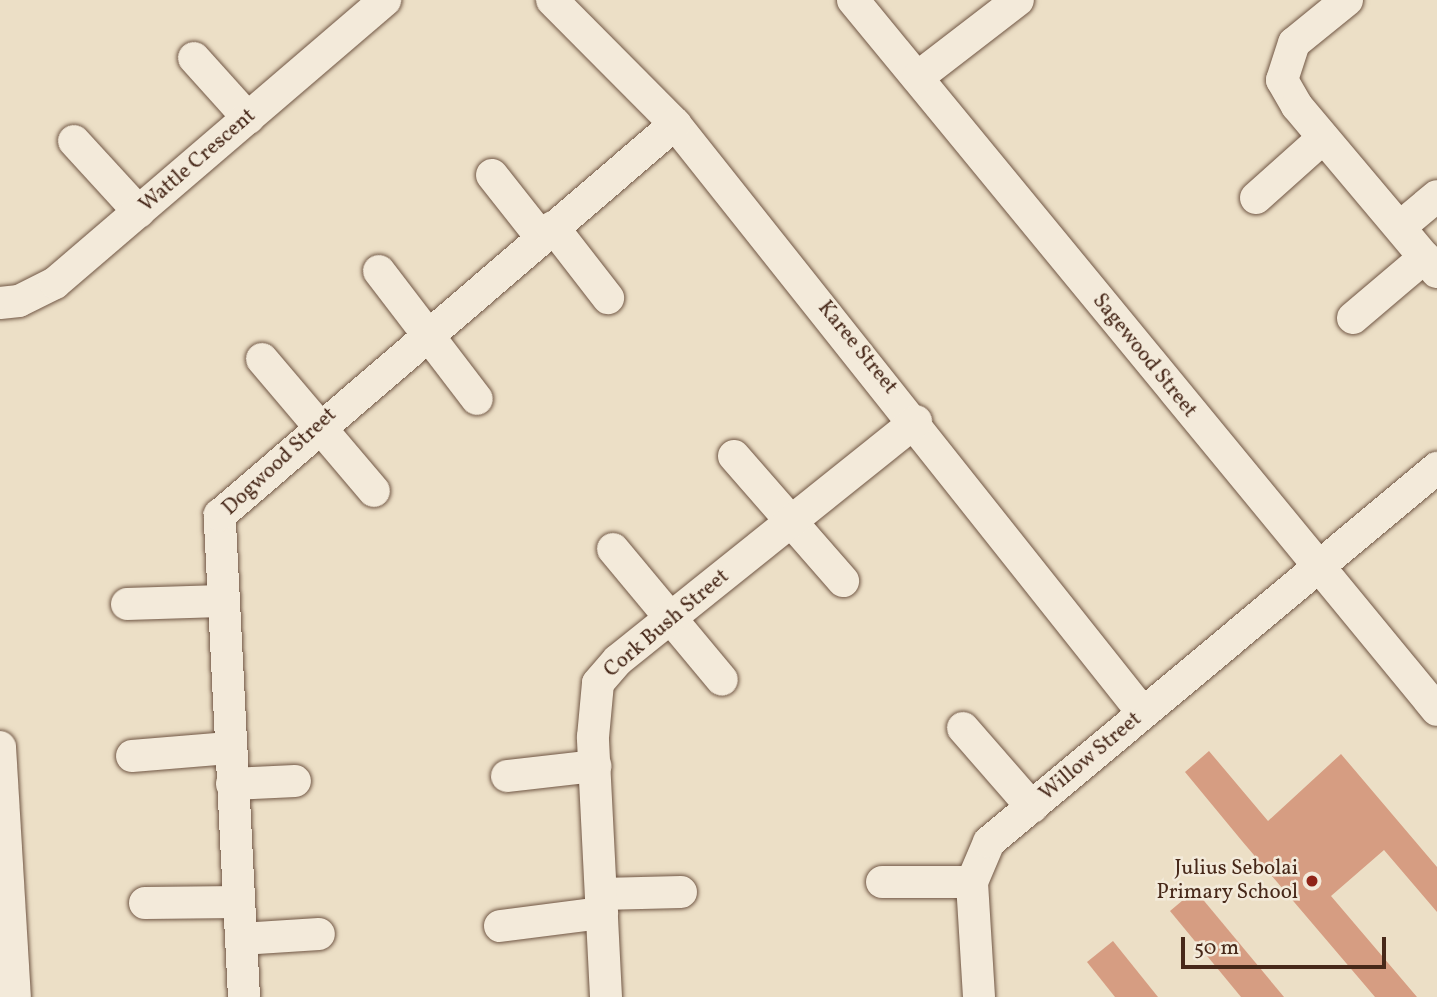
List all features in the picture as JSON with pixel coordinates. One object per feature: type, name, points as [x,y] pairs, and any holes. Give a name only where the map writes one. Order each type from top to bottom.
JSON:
[{"type":"street","name":"Wattle Crescent","points":[[0,303],[19,301],[55,283],[385,0]]},
{"type":"street","name":"Karee Street","points":[[552,0],[675,124],[916,421],[1143,713]]},
{"type":"street","name":"Sagewood Street","points":[[853,0],[1315,569],[1437,710]]},
{"type":"street","points":[[918,77],[1018,0]]},
{"type":"street","points":[[1347,0],[1294,43],[1282,67],[1287,93],[1431,264],[1353,318]]},
{"type":"street","points":[[194,58],[248,118]]},
{"type":"street","name":"Dogwood Street","points":[[244,997],[221,601],[220,515],[319,425],[675,124]]},
{"type":"street","points":[[1256,198],[1324,138]]},
{"type":"street","points":[[74,141],[139,212]]},
{"type":"street","points":[[492,175],[608,298]]},
{"type":"street","points":[[1400,228],[1437,196]]},
{"type":"street","points":[[379,271],[429,332],[477,399]]},
{"type":"street","points":[[262,359],[374,491]]},
{"type":"street","name":"Cork Bush Street","points":[[606,997],[594,766],[598,683],[670,618],[916,421]]},
{"type":"street","points":[[734,456],[789,523],[843,581]]},
{"type":"street","name":"Willow Street","points":[[979,997],[972,882],[981,853],[1143,713],[1437,468]]},
{"type":"street","points":[[613,549],[722,680]]},
{"type":"street","points":[[127,604],[221,601]]},
{"type":"street","points":[[963,728],[1032,807]]},
{"type":"street","points":[[0,747],[15,997]]},
{"type":"street","points":[[132,755],[229,748]]},
{"type":"street","points":[[507,776],[594,766]]},
{"type":"street","points":[[232,784],[295,781]]},
{"type":"street","points":[[882,882],[972,882]]},
{"type":"street","points":[[500,926],[602,904],[681,891]]},
{"type":"street","points":[[145,904],[239,902]]},
{"type":"street","points":[[241,939],[319,934]]},
{"type":"building","name":"Julius Sebolai Primary School","points":[[1209,751],[1268,821],[1341,754],[1437,867],[1437,912],[1384,850],[1331,896],[1417,997],[1375,997],[1242,841],[1185,772]]},
{"type":"building","points":[[1195,890],[1284,997],[1241,997],[1170,911]]},
{"type":"building","points":[[1113,941],[1158,997],[1115,997],[1087,962]]},
{"type":"place","name":"Julius Sebolai Primary School","points":[[1312,881]]}]
